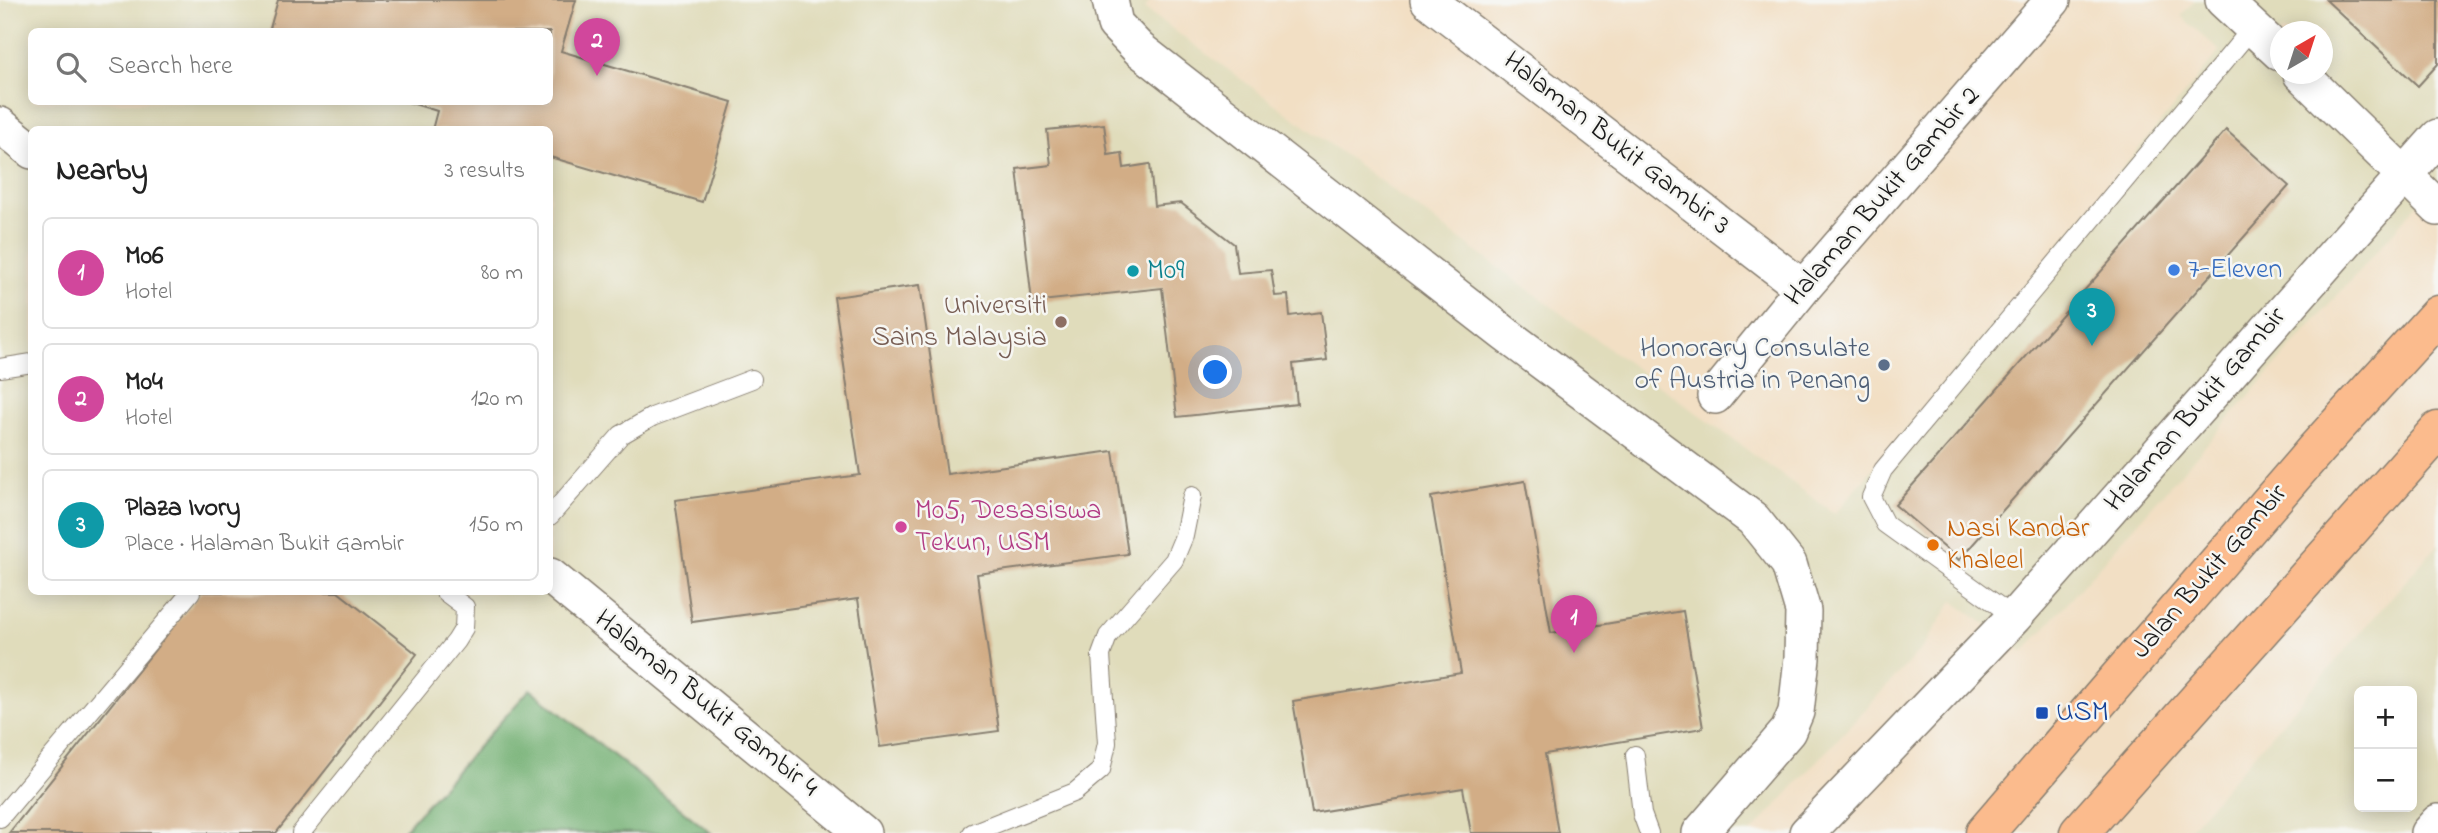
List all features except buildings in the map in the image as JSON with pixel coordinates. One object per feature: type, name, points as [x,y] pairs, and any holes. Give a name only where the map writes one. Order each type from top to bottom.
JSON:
[{"type":"main road","name":"Jalan Bukit Gambir","points":[[1985,833],[2316,449],[2438,315]]},
{"type":"main road","points":[[2079,833],[2438,431]]},
{"type":"street","points":[[1110,0],[1115,24],[1139,49],[1505,334],[1753,519],[1788,564],[1803,611],[1802,658],[1796,712],[1788,731],[1700,833]]},
{"type":"street","name":"Halaman Bukit Gambir 3","points":[[1428,0],[1803,288]]},
{"type":"street","name":"Halaman Bukit Gambir 2","points":[[1715,396],[1803,288],[2053,0]]},
{"type":"street","points":[[2226,1],[2270,43]]},
{"type":"street","points":[[2311,84],[2438,208]]},
{"type":"street","points":[[0,125],[28,148]]},
{"type":"street","name":"Halaman Bukit Gambir","points":[[1807,833],[2014,617],[2438,137]]},
{"type":"street","name":"Halaman Bukit Gambir 4","points":[[553,578],[863,833]]},
{"type":"street","points":[[2428,833],[2438,821]]},
{"type":"lane","points":[[2014,617],[1885,524],[1871,497],[1884,470],[2253,27]]},
{"type":"lane","points":[[0,368],[28,364]]},
{"type":"lane","points":[[553,513],[621,435],[652,417],[752,379]]},
{"type":"lane","points":[[972,833],[1076,792],[1101,770],[1107,743],[1101,655],[1108,636],[1174,560],[1184,536],[1192,496]]},
{"type":"lane","points":[[0,818],[188,595]]},
{"type":"lane","points":[[301,833],[456,641],[464,628],[465,607],[449,595]]},
{"type":"lane","points":[[1635,755],[1642,814],[1649,833]]},
{"type":"shaded area","name":"Universiti Sains Malaysia","points":[[0,0],[1150,0],[1145,9],[1835,514],[2220,51],[2181,16],[2195,0],[2438,0],[2438,181],[2024,652],[1953,601],[1923,647],[1751,833],[0,833]]},
{"type":"shaded area","points":[[2438,544],[2438,833],[2186,833]]},
{"type":"green space","points":[[530,689],[711,833],[401,833]]},
{"type":"place","name":"M04","points":[[597,76]]},
{"type":"place","name":"7-Eleven","points":[[2174,270]]},
{"type":"place","name":"M09","points":[[1133,271]]},
{"type":"place","name":"Universiti Sains Malaysia","points":[[1061,322]]},
{"type":"place","name":"Plaza Ivory","points":[[2092,346]]},
{"type":"place","name":"Honorary Consulate of Austria in Penang","points":[[1884,365]]},
{"type":"place","name":"M05, Desasiswa Tekun, USM","points":[[901,527]]},
{"type":"place","name":"Nasi Kandar Khaleel","points":[[1933,545]]},
{"type":"place","name":"M06","points":[[1574,653]]},
{"type":"place","name":"USM","points":[[2042,713]]}]
